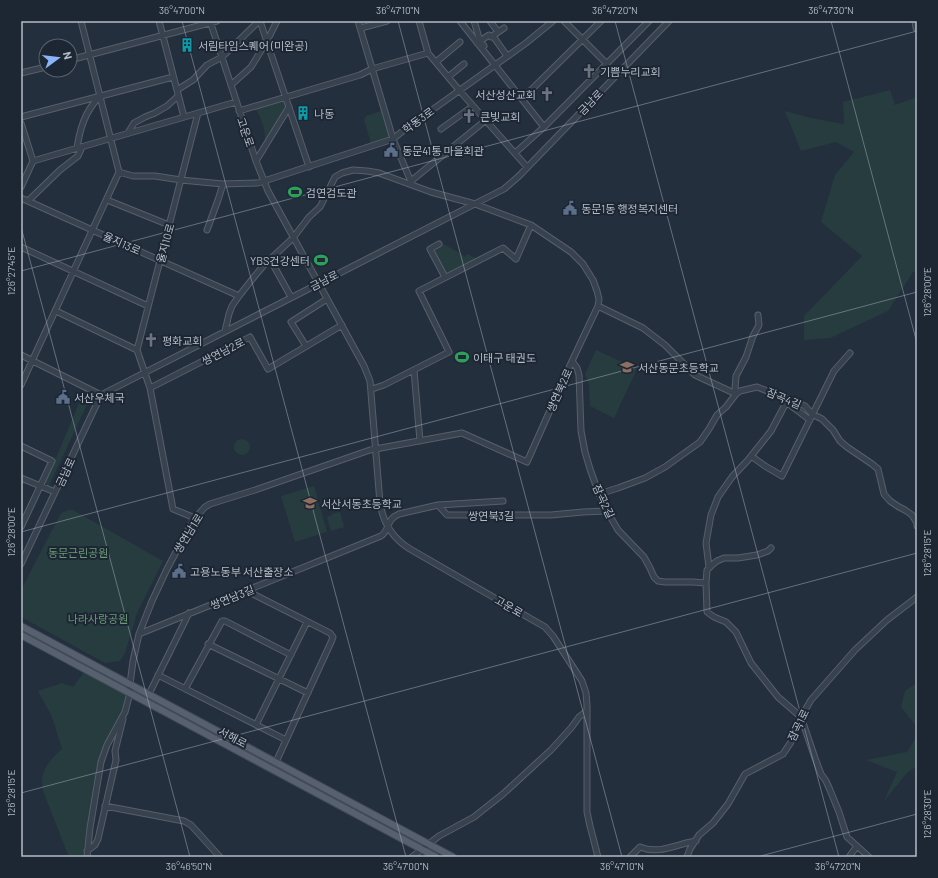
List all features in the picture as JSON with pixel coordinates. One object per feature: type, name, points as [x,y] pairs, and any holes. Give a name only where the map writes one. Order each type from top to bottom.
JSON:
[{"type":"main road","name":"서해로","points":[[21,626],[453,857]]},
{"type":"main road","name":"서해로","points":[[21,635],[130,693],[419,853],[436,857]]},
{"type":"street","points":[[21,386],[119,172],[80,21]]},
{"type":"street","points":[[159,21],[184,117]]},
{"type":"street","points":[[78,58],[217,21]]},
{"type":"street","points":[[177,90],[193,80],[207,65],[222,57],[259,21],[309,167]]},
{"type":"street","points":[[231,85],[252,67],[277,21]]},
{"type":"street","points":[[358,21],[393,139],[411,183]]},
{"type":"street","points":[[360,28],[387,21]]},
{"type":"street","points":[[419,21],[428,54],[527,167]]},
{"type":"street","points":[[474,21],[479,42]]},
{"type":"street","points":[[490,21],[498,32]]},
{"type":"street","name":"학동3로","points":[[119,172],[133,176],[155,176],[223,184],[250,184],[258,183],[309,167],[393,139],[534,37],[553,21]]},
{"type":"street","points":[[564,21],[607,64]]},
{"type":"street","points":[[522,100],[601,21]]},
{"type":"street","points":[[515,153],[544,127],[649,21]]},
{"type":"street","name":"금남로","points":[[21,564],[101,395],[508,186],[669,21]]},
{"type":"street","points":[[915,21],[916,28]]},
{"type":"street","name":"고운로","points":[[210,22],[256,161],[274,204],[342,325],[370,381],[372,390],[380,506],[387,527],[396,538],[410,549],[545,627],[553,636],[582,681],[586,697],[587,711],[587,812],[598,857]]},
{"type":"street","points":[[464,22],[487,55],[544,127]]},
{"type":"street","points":[[479,42],[489,35],[491,37],[493,36],[504,28]]},
{"type":"street","points":[[493,36],[507,56]]},
{"type":"street","points":[[436,62],[460,42]]},
{"type":"street","points":[[239,111],[360,75],[372,69],[428,54]]},
{"type":"street","points":[[448,78],[464,64]]},
{"type":"street","points":[[21,73],[38,68]]},
{"type":"street","points":[[21,117],[173,77]]},
{"type":"street","points":[[28,201],[60,170],[78,156],[80,130],[94,103],[100,96]]},
{"type":"street","points":[[128,133],[134,123],[167,106],[178,96]]},
{"type":"street","points":[[32,161],[236,102]]},
{"type":"street","points":[[441,129],[473,106]]},
{"type":"street","points":[[256,161],[289,107]]},
{"type":"street","name":"율지10로","points":[[137,350],[198,113]]},
{"type":"street","points":[[411,183],[486,120]]},
{"type":"street","points":[[21,123],[32,161],[21,186]]},
{"type":"street","points":[[225,332],[230,311],[234,303],[270,259],[293,238],[309,217],[320,207],[337,175],[342,172],[353,170],[373,172],[411,183],[435,193],[475,204],[530,225],[571,252],[583,264],[593,280],[597,291],[599,299],[598,306],[643,328],[665,344],[695,375],[736,394]]},
{"type":"street","points":[[207,230],[223,184]]},
{"type":"street","name":"율지13로","points":[[21,198],[239,296]]},
{"type":"street","points":[[107,200],[169,225]]},
{"type":"street","points":[[372,390],[448,352],[419,291],[503,248],[516,259],[530,225]]},
{"type":"street","points":[[439,244],[430,249],[445,277]]},
{"type":"street","points":[[21,247],[148,306]]},
{"type":"street","points":[[270,259],[291,297]]},
{"type":"street","points":[[306,346],[291,322],[328,300]]},
{"type":"street","name":"쌍연북2로","points":[[420,441],[462,433],[527,462],[598,306]]},
{"type":"street","points":[[56,311],[137,350],[150,388],[172,509],[195,518]]},
{"type":"street","points":[[736,394],[734,388],[736,376],[746,357],[752,336],[759,325],[758,315]]},
{"type":"street","name":"쌍연남2로","points":[[150,388],[250,337],[268,369],[342,325]]},
{"type":"street","points":[[751,456],[782,476],[834,371],[850,353]]},
{"type":"street","points":[[21,355],[101,395]]},
{"type":"street","name":"잠곡2길","points":[[572,361],[579,374],[581,431],[585,452],[599,494],[618,530],[644,557],[654,577],[658,581],[706,583]]},
{"type":"street","points":[[414,370],[420,441]]},
{"type":"street","name":"잠곡4길","points":[[736,394],[757,386],[787,401],[805,406],[812,417],[822,419],[833,430],[840,441],[878,469],[884,494],[890,501],[912,515],[917,523],[917,526]]},
{"type":"street","points":[[599,494],[645,478],[665,467],[685,453],[700,442],[717,415],[726,407],[736,394]]},
{"type":"street","points":[[709,567],[706,543],[711,515],[718,498],[732,477],[771,432],[787,401]]},
{"type":"street","name":"쌍연남1로","points":[[125,712],[130,693],[133,661],[139,634],[152,601],[166,572],[195,518],[205,507],[375,448],[420,441]]},
{"type":"street","points":[[21,446],[52,461],[21,527]]},
{"type":"street","points":[[21,478],[55,492]]},
{"type":"street","points":[[387,527],[390,520],[397,515],[438,505],[503,502]]},
{"type":"street","name":"쌍연북3길","points":[[438,505],[447,515],[551,515],[607,510]]},
{"type":"street","name":"쌍연남3길","points":[[139,634],[377,538],[384,533],[387,527]]},
{"type":"street","points":[[771,548],[768,552],[757,555],[738,558],[724,558],[714,562],[709,567],[706,574],[707,612],[726,622],[736,632],[751,663],[778,697],[801,717],[821,774],[830,790],[847,837],[869,857]]},
{"type":"street","points":[[247,591],[330,633],[333,637],[276,762]]},
{"type":"street","name":"잠곡1로","points":[[687,857],[699,835],[714,823],[728,804],[745,774],[783,754],[811,700],[855,650],[887,620],[917,597]]},
{"type":"street","points":[[148,694],[189,613]]},
{"type":"street","points":[[185,689],[220,622],[225,620],[291,654]]},
{"type":"street","points":[[256,725],[307,622]]},
{"type":"street","points":[[208,644],[308,693]]},
{"type":"street","points":[[158,675],[286,740]]},
{"type":"street","points":[[412,857],[439,836],[474,817],[503,794],[551,750],[579,717],[587,711]]},
{"type":"street","points":[[87,854],[95,846],[98,839],[116,760],[115,751],[125,712]]},
{"type":"street","points":[[87,854],[95,792],[101,762],[107,745],[125,712]]},
{"type":"street","points":[[105,806],[184,822],[192,825],[220,857]]},
{"type":"street","points":[[630,857],[640,847],[647,850],[666,849],[696,841]]},
{"type":"street","points":[[849,857],[857,846]]},
{"type":"green space","points":[[890,90],[895,105],[917,97],[917,272],[913,272],[888,311],[830,338],[804,340],[804,316],[862,256],[821,222],[835,175],[854,152],[836,142],[801,151],[785,111],[811,118],[844,124],[843,102]]},
{"type":"green space","points":[[283,100],[286,106],[265,141],[263,124],[255,108]]},
{"type":"green space","points":[[384,110],[392,138],[371,144],[364,119],[366,116]]},
{"type":"green space","points":[[443,244],[465,257],[467,254],[478,259],[447,274],[444,273],[433,251],[434,248]]},
{"type":"green space","points":[[596,350],[637,369],[614,418],[590,406],[589,385],[585,374]]},
{"type":"green space","points":[[85,389],[92,394],[49,486],[45,484]]},
{"type":"green space","points":[[242,439],[249,444],[250,447],[245,454],[242,455],[235,450],[234,447],[239,440]]},
{"type":"green space","points":[[314,486],[327,532],[295,542],[281,496]]},
{"type":"green space","points":[[68,510],[73,510],[163,561],[137,613],[125,653],[120,661],[105,663],[21,617],[21,590],[61,513]]},
{"type":"green space","points":[[340,512],[344,527],[331,531],[327,517],[332,515],[333,519],[332,514]]},
{"type":"green space","points":[[85,671],[125,693],[127,698],[126,705],[101,758],[88,822],[84,857],[69,857],[43,791],[42,778],[46,767],[62,749],[52,717],[38,691],[62,683],[73,687]]},
{"type":"green space","points":[[917,683],[917,727],[901,707],[905,691]]},
{"type":"green space","points":[[917,736],[917,766],[907,773],[884,801],[897,772],[866,760],[907,752]]},
{"type":"place","name":"서림타임스퀘어 (미완공)","points":[[187,45]]},
{"type":"place","name":"기쁨누리교회","points":[[589,71]]},
{"type":"place","name":"서산성산교회","points":[[547,94]]},
{"type":"place","name":"나동","points":[[303,113]]},
{"type":"place","name":"큰빛교회","points":[[469,116]]},
{"type":"place","name":"동문41통 마을회관","points":[[391,150]]},
{"type":"place","name":"검연검도관","points":[[295,192]]},
{"type":"place","name":"동문1동 행정복지센터","points":[[570,208]]},
{"type":"place","name":"YBS건강센터","points":[[321,260]]},
{"type":"place","name":"평화교회","points":[[151,340]]},
{"type":"place","name":"이태구 태권도","points":[[462,357]]},
{"type":"place","name":"서산동문초등학교","points":[[627,367]]},
{"type":"place","name":"서산우체국","points":[[63,397]]},
{"type":"place","name":"서산서동초등학교","points":[[310,503]]},
{"type":"place","name":"고용노동부 서산출장소","points":[[179,571]]},
{"type":"park label","name":"동문근린공원","points":[[78,552]]},
{"type":"park label","name":"나라사랑공원","points":[[98,618]]}]
